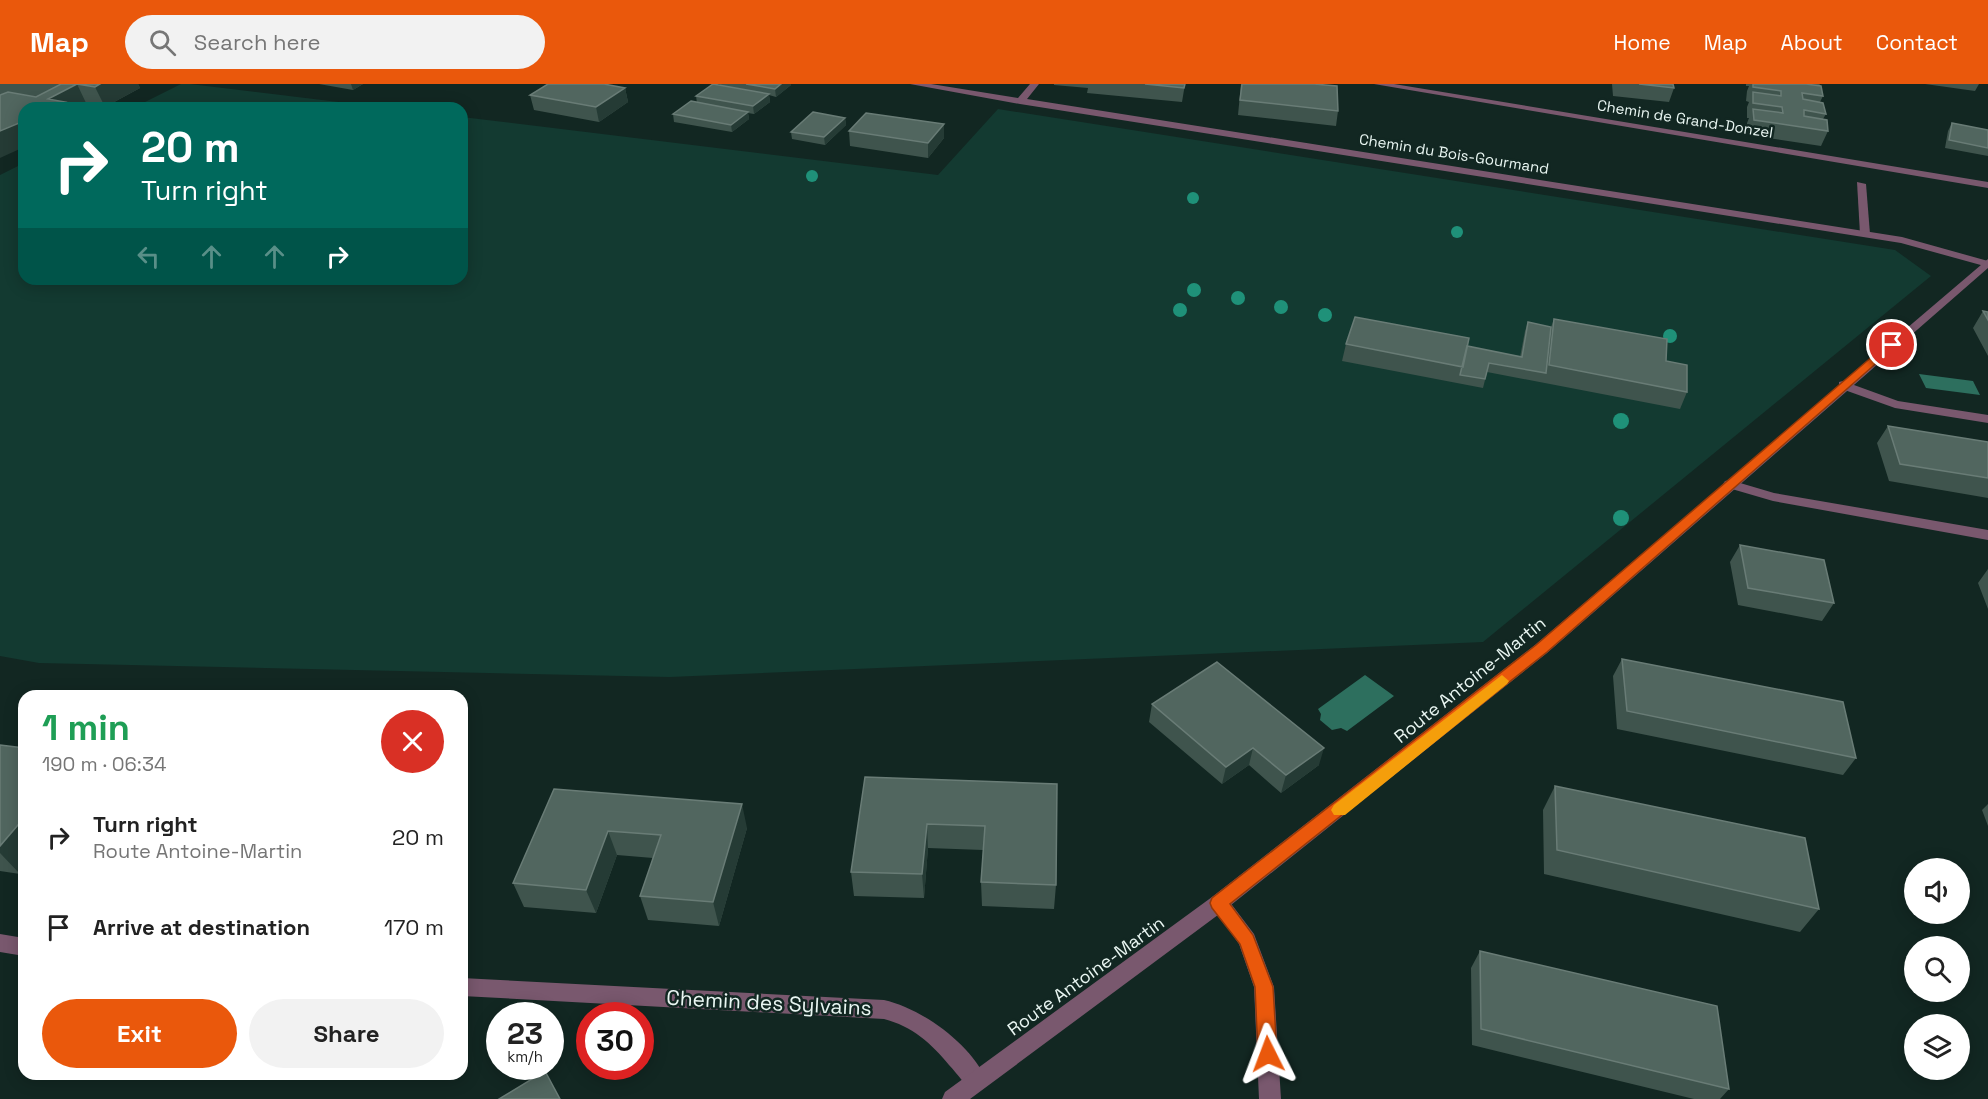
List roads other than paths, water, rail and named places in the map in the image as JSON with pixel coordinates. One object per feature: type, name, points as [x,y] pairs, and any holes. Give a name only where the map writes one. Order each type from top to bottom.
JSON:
[{"type":"street","name":"Chemin du Bois-Gourmand","points":[[914,84],[1902,240],[1987,263]]},
{"type":"street","points":[[1020,101],[1035,84]]},
{"type":"street","name":"Chemin de Grand-Donzel","points":[[1378,84],[1988,185]]},
{"type":"street","points":[[1861,183],[1865,234]]},
{"type":"street","name":"Route Antoine-Martin","points":[[952,1099],[1218,903],[1542,649],[1637,569],[1843,385],[1987,263]]},
{"type":"street","points":[[1843,385],[1895,404],[1988,418]]},
{"type":"street","points":[[1730,484],[1773,497],[1988,535]]},
{"type":"street","points":[[1218,903],[1247,940],[1264,987],[1270,1099]]},
{"type":"street","points":[[0,943],[18,946]]},
{"type":"street","name":"Chemin des Sylvains","points":[[468,987],[835,1005],[891,1011],[921,1023],[944,1042],[976,1081]]}]
